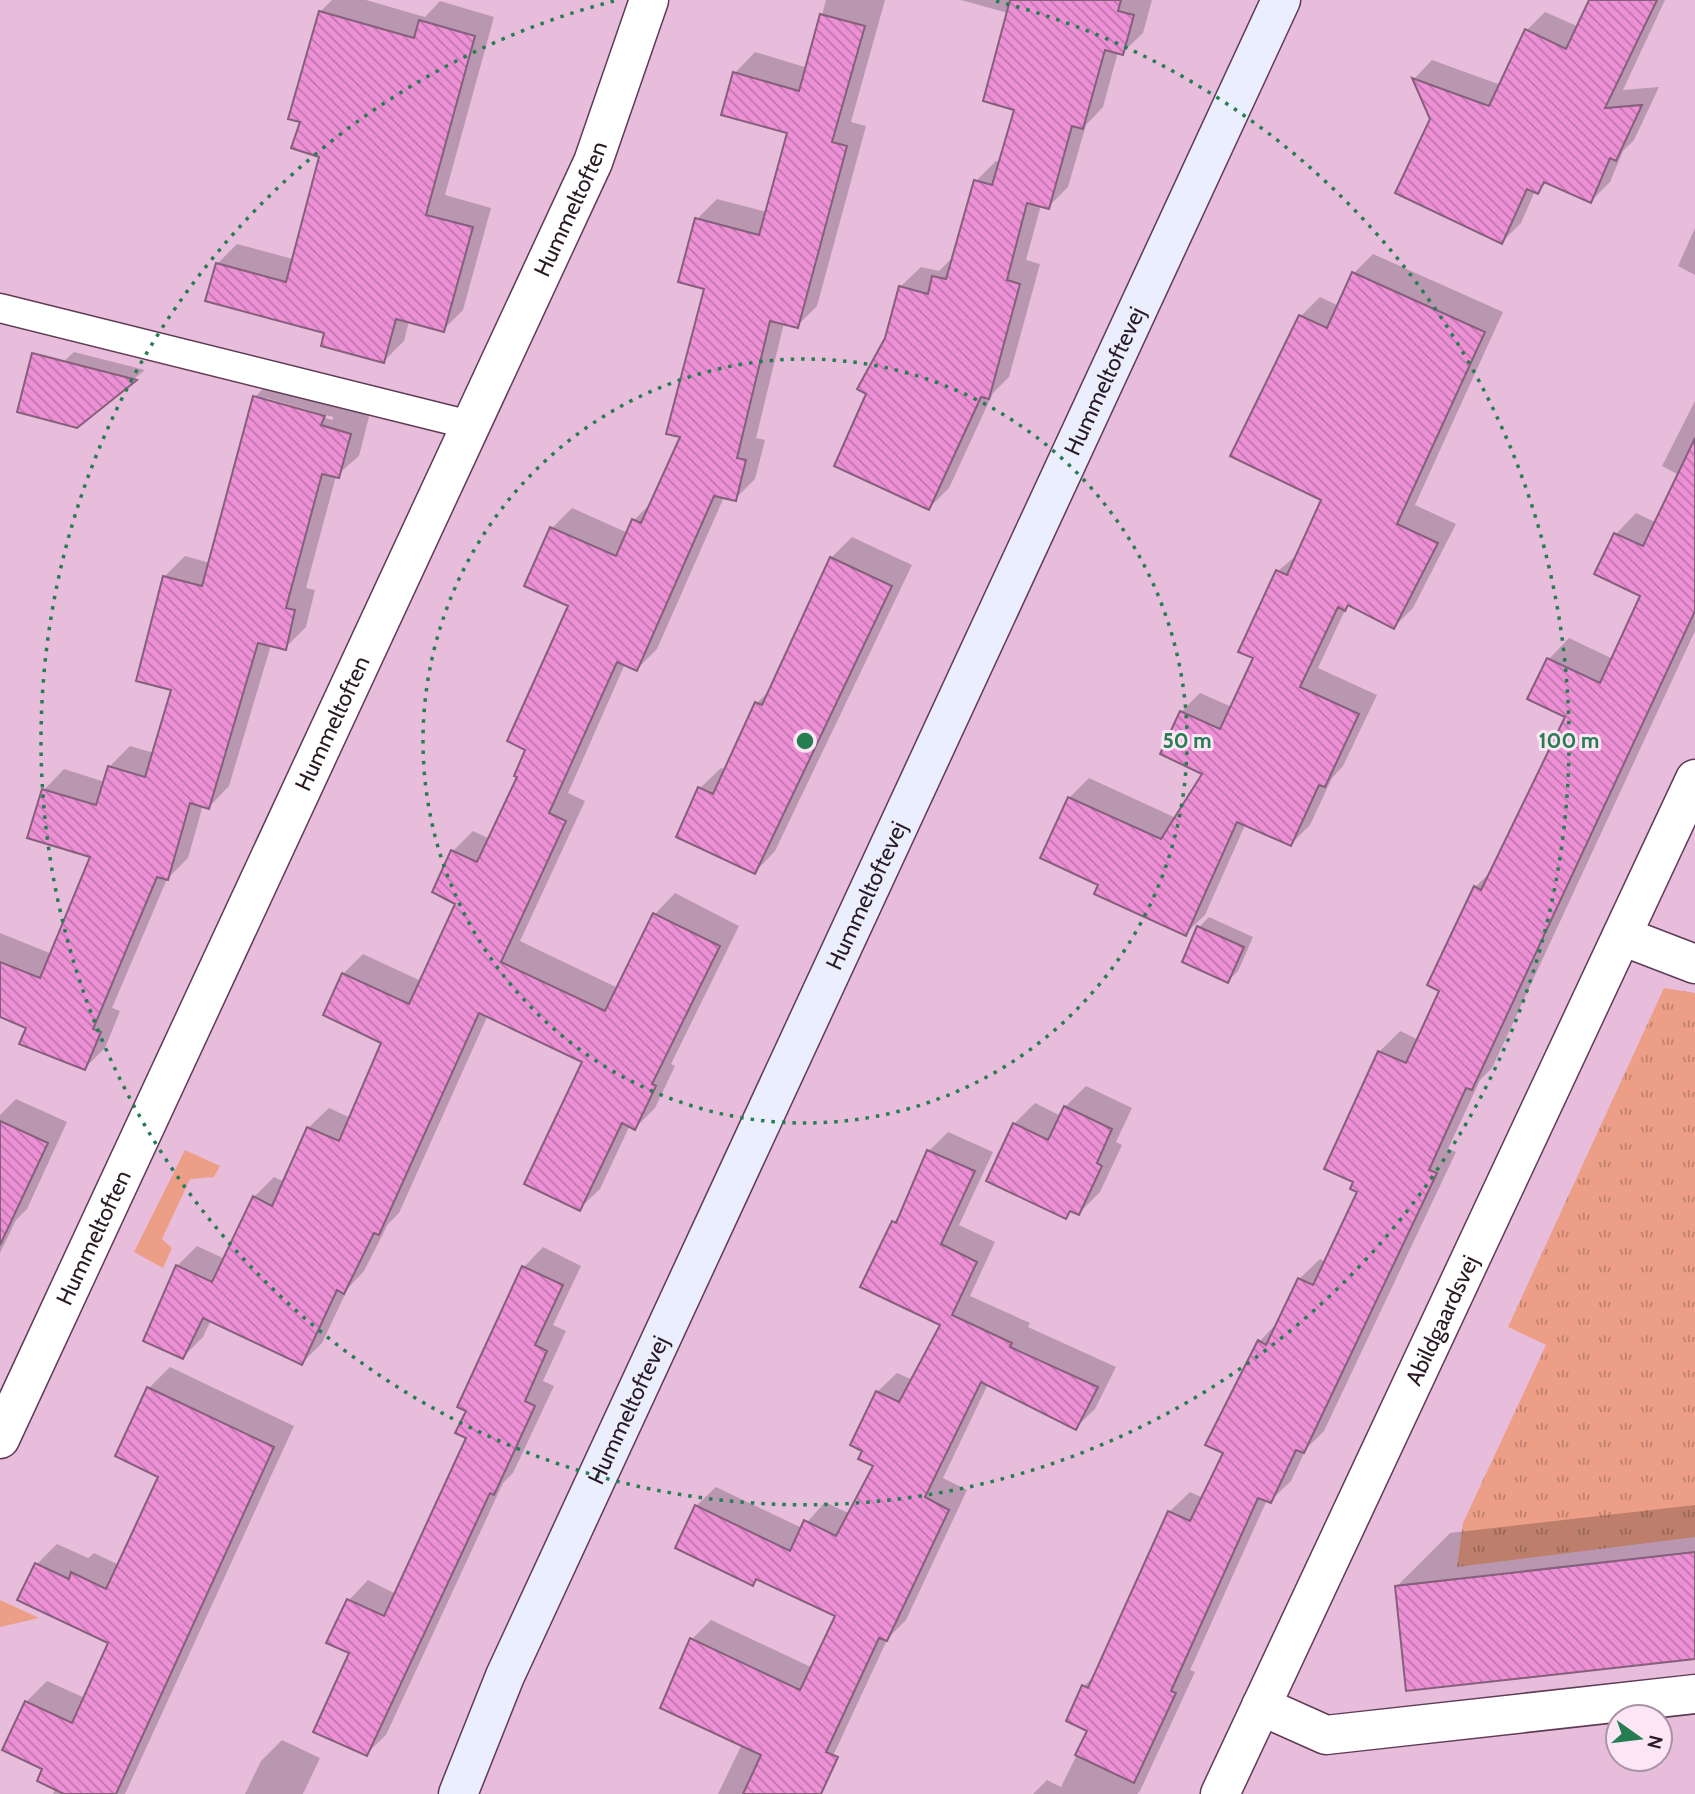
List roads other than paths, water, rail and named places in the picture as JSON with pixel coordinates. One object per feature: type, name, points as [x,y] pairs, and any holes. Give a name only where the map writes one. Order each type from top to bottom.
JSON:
[{"type":"street","name":"Hummeltoften","points":[[0,1439],[593,162],[649,0]]},
{"type":"street","name":"Hummeltoftevej","points":[[458,1794],[505,1676],[1281,0]]},
{"type":"street","name":"Abildgaardsvej","points":[[1220,1794],[1695,779]]},
{"type":"street","points":[[1622,936],[1695,964]]},
{"type":"street","points":[[1261,1706],[1326,1735],[1695,1694]]},
{"type":"lane","points":[[0,308],[471,425]]}]
